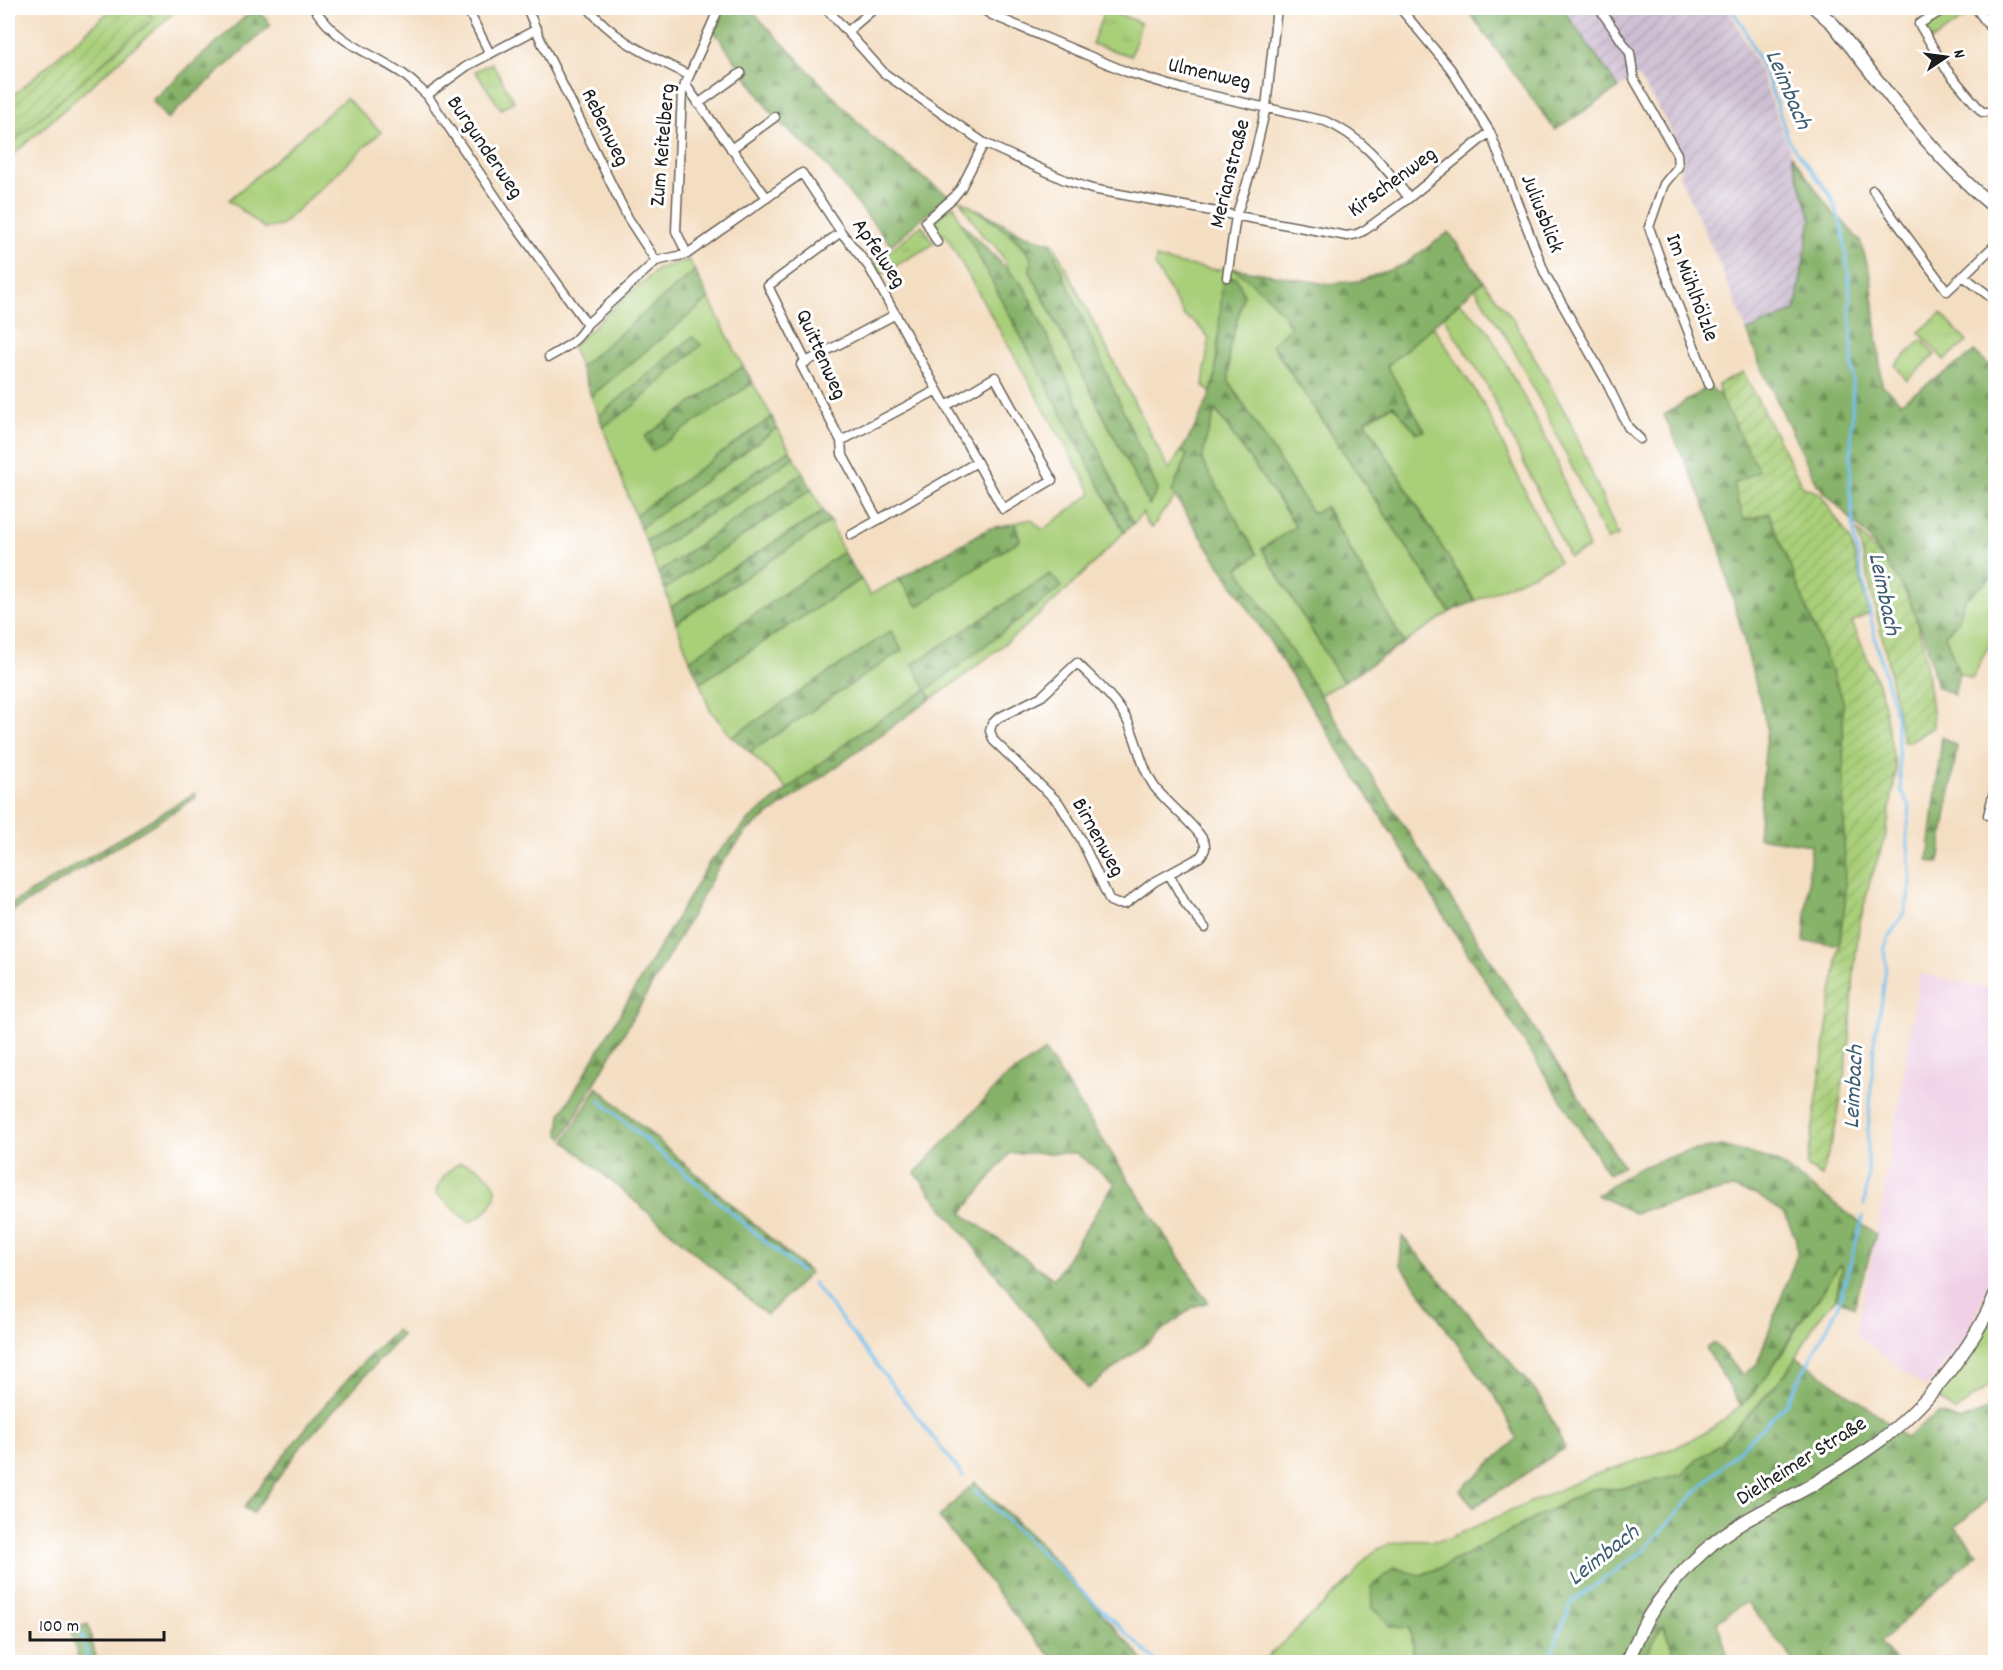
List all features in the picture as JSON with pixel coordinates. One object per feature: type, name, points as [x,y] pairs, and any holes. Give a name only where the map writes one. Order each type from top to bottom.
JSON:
[{"type":"main road","points":[[1815,8],[1833,24],[1927,143],[1995,209]]},
{"type":"main road","name":"Dielheimer Straße","points":[[1627,1662],[1647,1620],[1677,1580],[1711,1544],[1876,1444],[1915,1409],[1944,1377],[1972,1338],[1988,1311],[1995,1293]]},
{"type":"street","points":[[314,8],[340,38],[404,74],[427,95]]},
{"type":"street","points":[[467,8],[490,54]]},
{"type":"street","name":"Rebenweg","points":[[527,8],[542,44],[628,218],[656,261]]},
{"type":"street","points":[[588,8],[602,24],[623,41],[686,79],[698,104],[767,198]]},
{"type":"street","name":"Zum Keitelberg","points":[[687,254],[676,231],[682,92],[719,8]]},
{"type":"street","name":"Kirschenweg","points":[[826,8],[884,73],[984,143],[1065,180],[1092,189],[1236,216],[1347,236],[1358,234],[1409,198],[1490,132]]},
{"type":"street","points":[[848,31],[876,8]]},
{"type":"street","name":"Ulmenweg","points":[[981,8],[992,15],[1127,72],[1183,88],[1325,121],[1344,129],[1359,140],[1383,164],[1409,198]]},
{"type":"street","name":"Merianstraße","points":[[1227,277],[1236,216],[1251,171],[1266,107],[1277,8]]},
{"type":"street","name":"Juliusblick","points":[[1400,8],[1450,68],[1490,132],[1545,274],[1606,381],[1628,427],[1640,439]]},
{"type":"street","name":"Im Mühlhölzle","points":[[1599,8],[1630,53],[1634,79],[1677,154],[1678,167],[1664,184],[1649,227],[1709,384]]},
{"type":"street","points":[[1946,8],[1918,24],[1946,69],[1983,112],[1990,112],[1995,117]]},
{"type":"street","points":[[1976,8],[1995,36]]},
{"type":"street","name":"Burgunderweg","points":[[537,29],[467,66],[427,95],[512,221],[587,324]]},
{"type":"street","points":[[698,104],[741,73]]},
{"type":"street","points":[[731,149],[775,117]]},
{"type":"street","points":[[937,242],[926,221],[961,188],[984,143]]},
{"type":"street","name":"Apfelweg","points":[[656,261],[687,254],[802,173],[868,267],[1003,509],[1052,480],[995,377],[946,406]]},
{"type":"street","points":[[1873,190],[1947,291],[1995,244]]},
{"type":"street","name":"Quittenweg","points":[[842,232],[768,286],[806,362],[801,365],[841,441],[842,454],[878,520]]},
{"type":"street","points":[[549,357],[572,344],[587,324],[656,261]]},
{"type":"street","points":[[1963,276],[1995,301]]},
{"type":"street","points":[[806,362],[896,314]]},
{"type":"street","points":[[841,441],[937,390]]},
{"type":"street","points":[[851,535],[977,462]]},
{"type":"street","name":"Birnenweg","points":[[1077,663],[1108,694],[1125,717],[1135,738],[1144,768],[1154,786],[1206,843],[1205,850],[1200,857],[1168,874],[1125,904],[1110,901],[1082,839],[1059,804],[994,741],[990,731],[992,724],[998,718],[1042,696],[1077,663]]},
{"type":"street","points":[[1995,784],[1988,815],[1995,817]]},
{"type":"street","points":[[1168,874],[1185,903],[1205,928]]},
{"type":"shaded area","points":[[1562,8],[1728,8],[1760,71],[1791,154],[1811,219],[1795,311],[1747,331],[1679,175],[1684,158],[1662,114],[1638,76],[1619,88]]},
{"type":"shaded area","points":[[1920,974],[1995,990],[1996,1259],[1987,1288],[1966,1338],[1926,1388],[1856,1335],[1879,1222]]},
{"type":"green space","points":[[113,8],[143,8],[154,18],[8,146],[8,100]]},
{"type":"green space","points":[[143,8],[179,8],[8,159],[8,146],[153,18]]},
{"type":"green space","points":[[255,8],[271,25],[167,119],[152,100]]},
{"type":"green space","points":[[721,8],[749,8],[870,135],[951,197],[891,245],[821,159],[775,118],[712,28]]},
{"type":"green space","points":[[1466,8],[1562,8],[1619,88],[1555,130]]},
{"type":"green space","points":[[1952,8],[1972,8],[1975,11],[1932,40],[1926,30],[1930,22]]},
{"type":"green space","points":[[1105,9],[1141,23],[1131,56],[1092,44]]},
{"type":"green space","points":[[492,63],[514,101],[501,109],[475,71]]},
{"type":"green space","points":[[346,98],[381,132],[280,226],[264,228],[229,200]]},
{"type":"green space","points":[[1791,154],[1834,215],[1840,218],[1860,241],[1871,276],[1882,385],[1901,402],[1975,352],[1995,370],[1995,575],[1964,600],[1959,619],[1945,635],[1959,673],[1954,695],[1937,687],[1926,641],[1906,592],[1869,538],[1817,484],[1760,365],[1747,331],[1795,311],[1811,219]]},
{"type":"green space","points":[[960,200],[999,225],[1025,249],[1031,258],[1030,272],[1149,505],[1157,490],[1049,242],[1053,243],[1169,470],[1181,451],[1187,455],[1172,492],[1176,496],[1152,528],[1146,522],[1143,513],[1133,524],[1025,288],[1009,271],[995,246],[982,235]]},
{"type":"green space","points":[[954,205],[960,221],[1124,532],[1039,614],[959,680],[932,698],[926,691],[856,735],[788,790],[750,752],[902,650],[891,631],[732,737],[710,710],[700,683],[861,579],[870,595],[899,579],[918,605],[1020,540],[1015,523],[1031,519],[1043,530],[1092,493],[945,234],[939,237],[932,225],[938,217]]},
{"type":"green space","points":[[977,209],[1023,234],[1049,242],[1158,490],[1149,505],[1030,271],[1031,258],[1023,245]]},
{"type":"green space","points":[[960,221],[1025,288],[1133,524],[1124,532]]},
{"type":"green space","points":[[922,225],[934,244],[881,274],[874,263]]},
{"type":"green space","points":[[1449,232],[1483,281],[1387,366],[1425,431],[1417,433],[1393,405],[1365,421],[1475,601],[1450,612],[1272,344],[1291,326],[1264,294],[1232,268],[1326,284],[1359,281],[1403,265]]},
{"type":"green space","points":[[1156,258],[1217,270],[1232,268],[1257,285],[1280,310],[1291,326],[1272,345],[1450,612],[1404,643],[1326,507],[1313,514],[1229,382],[1229,350],[1240,310],[1215,376],[1211,393],[1203,386],[1209,338],[1196,323],[1185,317],[1155,266]]},
{"type":"green space","points":[[689,260],[695,271],[580,367],[572,347],[659,268]]},
{"type":"green space","points":[[695,271],[709,299],[591,396],[580,367]]},
{"type":"green space","points":[[1223,277],[1236,277],[1244,294],[1229,350],[1229,382],[1313,514],[1325,507],[1404,643],[1343,682],[1262,549],[1296,526],[1216,410],[1206,439],[1202,461],[1257,554],[1238,568],[1623,1166],[1608,1174],[1267,637],[1172,492],[1187,455],[1181,451],[1211,393],[1215,376]]},
{"type":"green space","points":[[1483,281],[1513,319],[1571,423],[1618,536],[1607,540],[1511,345],[1475,288]]},
{"type":"green space","points":[[709,299],[743,366],[645,437],[652,450],[753,383],[772,417],[635,515],[603,427],[632,407],[700,344],[692,337],[599,416],[591,396]]},
{"type":"green space","points":[[1460,302],[1488,330],[1554,454],[1589,548],[1569,557],[1486,383],[1443,317]]},
{"type":"green space","points":[[1941,313],[1967,342],[1944,360],[1919,332]]},
{"type":"green space","points":[[1433,326],[1483,403],[1559,562],[1475,601],[1365,420],[1393,405],[1417,433],[1387,366]]},
{"type":"green space","points":[[692,337],[701,345],[632,407],[603,427],[599,416]]},
{"type":"green space","points":[[1922,340],[1935,355],[1907,381],[1895,365]]},
{"type":"green space","points":[[743,366],[753,383],[652,451],[645,437]]},
{"type":"green space","points":[[1743,372],[1803,487],[1820,493],[1851,541],[1869,613],[1852,622],[1881,691],[1896,770],[1886,835],[1870,881],[1859,926],[1850,1038],[1837,1121],[1822,1176],[1807,1167],[1845,904],[1843,700],[1769,513],[1744,520],[1733,484],[1759,471],[1720,396],[1718,385]]},
{"type":"green space","points":[[1709,386],[1720,396],[1759,471],[1744,520],[1769,513],[1843,700],[1845,904],[1839,944],[1804,942],[1811,845],[1758,837],[1767,727],[1717,538],[1664,415]]},
{"type":"green space","points":[[1215,409],[1296,526],[1262,549],[1343,682],[1318,696],[1238,568],[1250,561],[1202,461]]},
{"type":"green space","points":[[772,417],[777,428],[640,528],[635,515]]},
{"type":"green space","points":[[777,428],[790,450],[646,541],[640,528]]},
{"type":"green space","points":[[790,450],[794,457],[651,554],[646,541]]},
{"type":"green space","points":[[794,457],[803,473],[658,573],[651,554]]},
{"type":"green space","points":[[803,473],[812,489],[665,589],[658,573]]},
{"type":"green space","points":[[812,489],[823,512],[671,607],[665,589]]},
{"type":"green space","points":[[823,512],[830,521],[676,623],[671,607]]},
{"type":"green space","points":[[830,521],[843,552],[690,660],[676,623]]},
{"type":"green space","points":[[1015,523],[1020,540],[918,606],[899,579],[990,528]]},
{"type":"green space","points":[[1857,531],[1899,581],[1915,615],[1920,633],[1934,727],[1910,741],[1903,742],[1885,649]]},
{"type":"green space","points":[[843,552],[861,579],[700,683],[690,660]]},
{"type":"green space","points":[[1050,574],[1062,587],[927,690],[932,698],[748,830],[719,866],[563,1138],[559,1133],[561,1114],[709,863],[750,819],[856,735],[926,690],[913,664]]},
{"type":"green space","points":[[1995,575],[1995,649],[1988,647],[1972,679],[1959,673],[1945,635],[1959,619],[1964,600]]},
{"type":"green space","points":[[891,631],[902,650],[750,752],[732,737]]},
{"type":"green space","points":[[1942,737],[1957,746],[1939,863],[1928,861]]},
{"type":"green space","points":[[195,793],[196,798],[8,914],[8,906]]},
{"type":"green space","points":[[1045,1051],[1208,1302],[1193,1307],[1088,1389],[915,1173],[1004,1079]],"holes":[[[1010,1153],[1076,1153],[1115,1183],[1054,1279],[962,1213]]]},
{"type":"green space","points":[[597,1087],[810,1273],[767,1315],[565,1141]]},
{"type":"green space","points":[[1722,1146],[1776,1161],[1876,1234],[1854,1307],[1836,1298],[1842,1269],[1840,1264],[1818,1299],[1799,1323],[1769,1373],[1741,1406],[1706,1348],[1714,1343],[1743,1375],[1757,1364],[1797,1255],[1796,1239],[1785,1215],[1759,1196],[1732,1188],[1634,1213],[1597,1195],[1634,1170],[1684,1152]]},
{"type":"green space","points":[[460,1163],[471,1165],[482,1171],[491,1179],[496,1189],[494,1200],[488,1209],[469,1222],[436,1193],[445,1175]]},
{"type":"green space","points":[[1402,1236],[1542,1399],[1565,1448],[1474,1507],[1460,1490],[1517,1439],[1498,1401],[1400,1264]]},
{"type":"green space","points":[[1840,1264],[1842,1269],[1836,1298],[1816,1322],[1790,1368],[1720,1444],[1698,1459],[1681,1475],[1618,1489],[1592,1488],[1440,1568],[1418,1576],[1395,1568],[1413,1645],[1413,1662],[1262,1662],[1353,1577],[1362,1563],[1381,1547],[1397,1542],[1437,1541],[1449,1538],[1588,1477],[1677,1447],[1711,1429],[1753,1394]]},
{"type":"green space","points":[[1995,1313],[1995,1381],[1955,1412],[1935,1395]]},
{"type":"green space","points":[[396,1330],[402,1335],[302,1445],[253,1513],[244,1508],[297,1438],[335,1393]]},
{"type":"green space","points":[[1796,1356],[1876,1413],[1906,1438],[1938,1413],[1960,1421],[1995,1407],[1995,1493],[1955,1527],[1978,1553],[1880,1642],[1896,1662],[1795,1662],[1747,1602],[1717,1622],[1730,1662],[1678,1662],[1663,1625],[1642,1662],[1626,1662],[1619,1658],[1617,1662],[1413,1662],[1413,1645],[1409,1628],[1392,1627],[1373,1609],[1372,1586],[1395,1567],[1418,1576],[1440,1568],[1592,1488],[1618,1489],[1681,1475],[1698,1459],[1720,1444],[1756,1407],[1790,1368]]},
{"type":"green space","points":[[975,1482],[1038,1542],[1145,1662],[1057,1662],[1055,1660],[1024,1627],[939,1517]]},
{"type":"green space","points":[[88,1624],[97,1662],[79,1662],[71,1630]]},
{"type":"green space","points":[[1663,1625],[1678,1662],[1642,1662]]},
{"type":"waterway","name":"Leimbach","points":[[1731,8],[1744,28],[1768,80],[1789,141],[1831,196],[1843,230],[1849,279],[1853,380],[1850,491],[1855,542],[1876,642],[1896,716],[1901,790],[1910,807],[1907,833],[1911,884],[1905,911],[1884,950],[1886,965],[1882,1001],[1875,1033],[1868,1132],[1868,1179],[1864,1205]]},
{"type":"waterway","points":[[599,1100],[801,1272]]},
{"type":"waterway","name":"Leimbach","points":[[1548,1662],[1572,1602],[1643,1551],[1695,1493],[1786,1404],[1838,1307],[1863,1217]]},
{"type":"waterway","points":[[813,1283],[963,1476]]},
{"type":"waterway","points":[[975,1490],[1157,1662]]},
{"type":"waterway","points":[[82,1634],[89,1662]]}]
